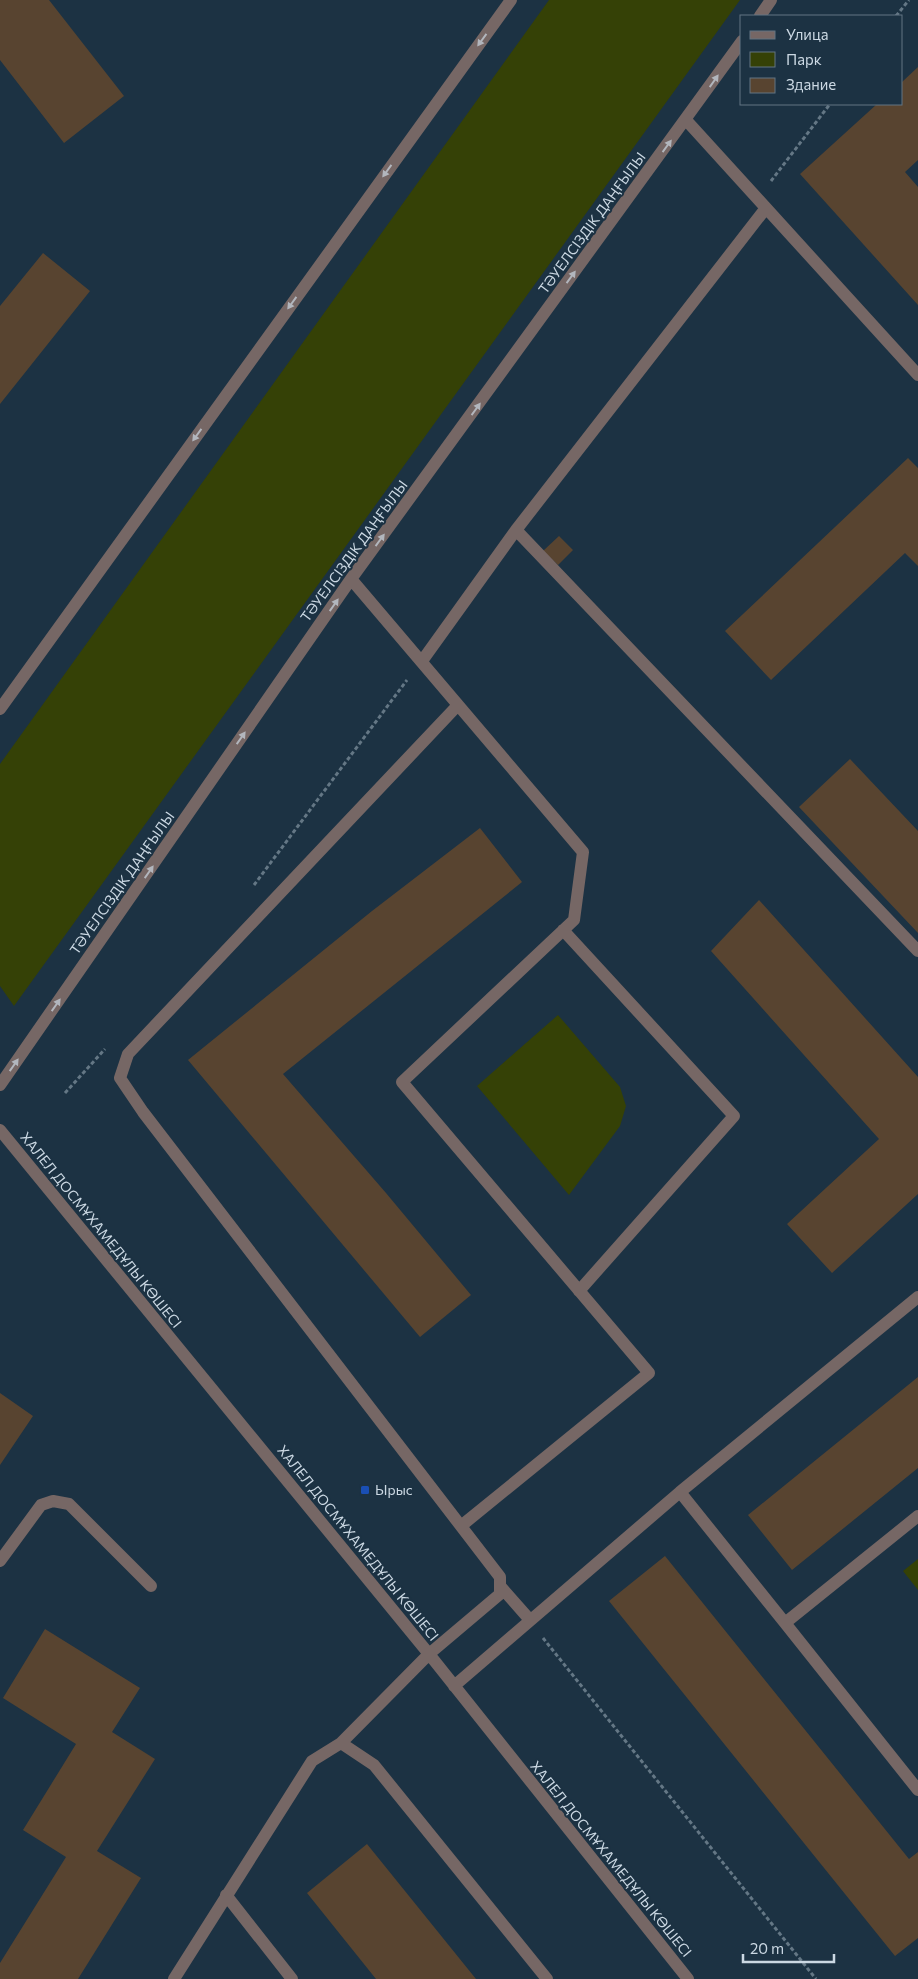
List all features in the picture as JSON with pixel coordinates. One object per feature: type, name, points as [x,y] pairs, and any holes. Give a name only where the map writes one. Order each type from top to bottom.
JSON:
[{"type":"street","points":[[0,709],[511,0]]},
{"type":"street","points":[[761,15],[771,0]]},
{"type":"street","name":"ТӘУЕЛСІЗДІК ДАҢҒЫЛЫ","points":[[0,1085],[351,580],[740,44]]},
{"type":"street","points":[[686,120],[918,375]]},
{"type":"street","points":[[422,661],[516,530],[762,204]]},
{"type":"street","points":[[516,530],[918,951]]},
{"type":"street","points":[[351,580],[583,852],[574,920],[402,1082],[648,1373],[461,1526]]},
{"type":"street","points":[[174,1979],[312,1761],[341,1743],[429,1654],[500,1594],[501,1587],[500,1577],[143,1112],[120,1078],[128,1054],[458,705]]},
{"type":"street","points":[[563,930],[734,1116],[579,1291]]},
{"type":"street","name":"ХАЛЕЛ ДОСМҰХАМЕДҰЛЫ КӨШЕСІ","points":[[0,1130],[429,1654],[688,1979]]},
{"type":"street","points":[[454,1686],[680,1492],[918,1297]]},
{"type":"street","points":[[680,1492],[918,1790]]},
{"type":"street","points":[[0,1561],[41,1505],[52,1501],[69,1504],[151,1586]]},
{"type":"street","points":[[785,1623],[918,1516]]},
{"type":"street","points":[[501,1587],[530,1620]]},
{"type":"street","points":[[341,1743],[374,1765],[547,1979]]},
{"type":"street","points":[[226,1895],[292,1979]]},
{"type":"path","points":[[897,15],[908,0]]},
{"type":"path","points":[[762,204],[829,105]]},
{"type":"path","points":[[249,890],[422,661]]},
{"type":"path","points":[[65,1093],[111,1043]]},
{"type":"path","points":[[530,1620],[816,1979]]},
{"type":"green space","points":[[549,0],[740,0],[14,1006],[0,986],[0,764]]},
{"type":"green space","points":[[558,1015],[620,1087],[626,1106],[620,1126],[569,1195],[477,1086]]},
{"type":"green space","points":[[918,1559],[918,1590],[903,1571]]},
{"type":"building","points":[[0,0],[49,0],[124,96],[64,143],[0,60]]},
{"type":"building","points":[[918,67],[918,160],[905,172],[918,187],[918,305],[800,174],[876,105],[903,105],[903,81]]},
{"type":"building","points":[[43,253],[90,291],[0,404],[0,306]]},
{"type":"building","points":[[908,458],[918,468],[918,566],[905,553],[771,680],[725,631]]},
{"type":"building","points":[[559,536],[573,550],[558,565],[543,551]]},
{"type":"building","points":[[850,759],[918,831],[918,933],[799,807]]},
{"type":"building","points":[[480,828],[522,882],[283,1074],[471,1295],[420,1337],[188,1060],[372,911]]},
{"type":"building","points":[[759,900],[918,1077],[918,1194],[832,1273],[787,1224],[879,1139],[711,951]]},
{"type":"building","points":[[918,1377],[918,1468],[792,1570],[748,1515]]},
{"type":"building","points":[[0,1393],[33,1416],[0,1465]]},
{"type":"building","points":[[665,1556],[909,1859],[918,1852],[918,1938],[895,1956],[609,1601]]},
{"type":"building","points":[[45,1629],[140,1688],[112,1732],[155,1759],[97,1851],[141,1878],[78,1979],[0,1979],[0,1963],[66,1857],[23,1830],[76,1744],[3,1698]]},
{"type":"building","points":[[367,1844],[476,1979],[376,1979],[307,1893]]},
{"type":"place","name":"Ырыс","points":[[365,1490]]}]
